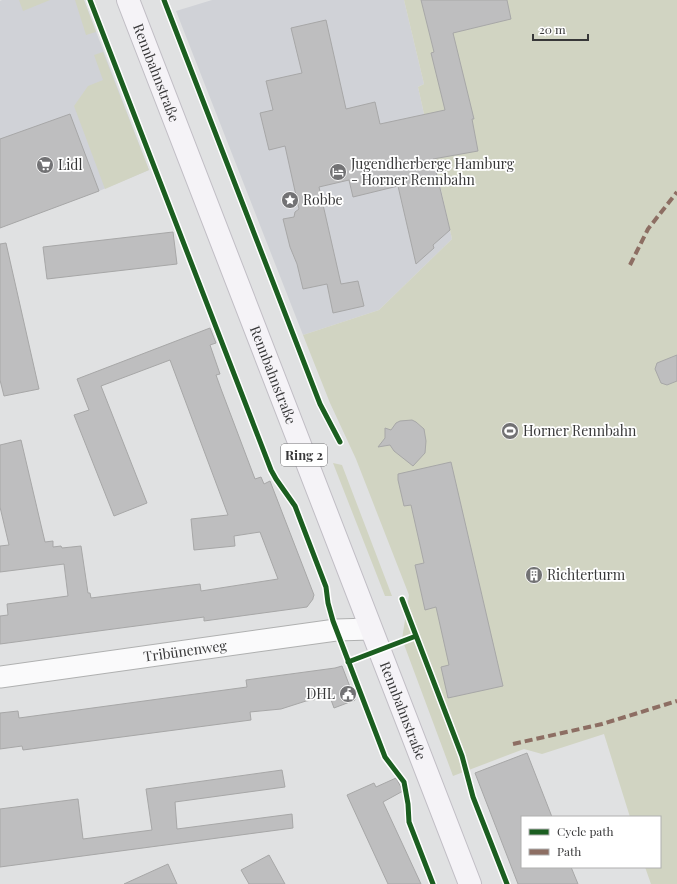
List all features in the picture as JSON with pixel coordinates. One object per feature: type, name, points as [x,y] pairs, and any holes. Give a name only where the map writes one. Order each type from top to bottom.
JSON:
[{"type":"main road","name":"Rennbahnstraße","points":[[128,0],[470,884]]},
{"type":"street","name":"Tribünenweg","points":[[0,677],[336,630],[371,629]]},
{"type":"shaded area","points":[[84,0],[149,170],[99,191],[0,228],[0,1]]},
{"type":"shaded area","name":"Jugendherberge Hamburg - Horner Rennbahn","points":[[212,0],[404,0],[424,84],[418,87],[452,239],[379,310],[303,335],[176,11]]},
{"type":"green space","points":[[19,0],[50,0],[23,11]]},
{"type":"green space","points":[[75,0],[84,0],[96,32],[86,35]]},
{"type":"green space","name":"Horner Rennbahn","points":[[404,0],[677,0],[677,884],[651,884],[645,868],[661,868],[661,816],[630,816],[604,734],[542,754],[524,749],[453,776],[402,639],[409,595],[356,459],[330,403],[303,335],[379,310],[452,239],[418,87],[424,84]]},
{"type":"green space","points":[[103,52],[149,170],[105,189],[74,106],[88,86],[103,80],[94,55]]},
{"type":"green space","points":[[333,463],[342,465],[392,596],[385,596]]},
{"type":"building","points":[[421,0],[507,0],[511,19],[453,33],[474,119],[472,119],[478,151],[433,159],[450,230],[433,245],[434,248],[416,264],[398,186],[353,197],[349,180],[319,187],[341,284],[358,281],[364,306],[333,313],[327,284],[303,289],[297,264],[290,247],[283,219],[294,217],[295,212],[299,209],[285,146],[269,150],[260,113],[273,110],[266,81],[302,73],[291,28],[326,20],[346,109],[375,102],[380,124],[445,110],[431,53],[434,52]]},
{"type":"building","name":"Lidl","points":[[70,114],[99,191],[0,228],[0,139]]},
{"type":"building","points":[[173,232],[177,264],[47,279],[43,247]]},
{"type":"building","points":[[6,243],[39,389],[4,396],[0,380],[0,244]]},
{"type":"building","points":[[210,328],[216,343],[210,345],[220,374],[216,375],[255,479],[261,477],[264,484],[270,481],[314,595],[313,599],[307,607],[204,621],[204,617],[0,644],[0,616],[8,615],[7,604],[68,596],[64,564],[0,572],[0,546],[9,545],[0,507],[0,445],[21,440],[45,542],[53,541],[53,547],[61,546],[62,548],[81,546],[88,593],[90,593],[91,598],[200,584],[201,591],[278,579],[260,532],[234,536],[235,546],[194,550],[191,519],[228,515],[170,360],[101,386],[147,503],[114,516],[74,415],[89,410],[77,379]]},
{"type":"building","points":[[677,355],[677,381],[667,385],[661,383],[655,369],[657,363]]},
{"type":"building","points":[[412,420],[424,429],[426,441],[425,453],[413,466],[394,451],[390,445],[378,447],[385,438],[385,428],[391,430],[396,423],[400,421]]},
{"type":"building","points":[[451,462],[503,686],[448,698],[441,667],[449,665],[436,607],[425,610],[415,565],[424,563],[411,505],[404,506],[398,474]]},
{"type":"building","points":[[342,666],[355,700],[334,708],[330,697],[306,701],[281,709],[250,712],[251,720],[23,750],[22,746],[0,749],[0,713],[18,711],[19,718],[247,687],[246,680]]},
{"type":"building","points":[[527,753],[552,816],[521,816],[521,868],[571,868],[578,884],[518,884],[475,773]]},
{"type":"building","points":[[282,770],[285,787],[175,802],[177,829],[292,814],[293,828],[0,867],[0,809],[78,799],[83,839],[152,830],[146,789]]},
{"type":"building","points":[[396,778],[403,791],[383,802],[421,884],[388,884],[347,795],[374,783],[376,787]]},
{"type":"building","points":[[269,855],[285,884],[249,884],[241,870]]},
{"type":"building","points":[[168,864],[177,884],[124,884]]},
{"type":"marked path","points":[[630,265],[648,229],[677,192]]},
{"type":"marked path","points":[[513,744],[602,724],[677,701]]},
{"type":"cycle path","points":[[90,0],[271,470],[295,506],[326,587],[328,603],[333,621],[385,757],[404,782],[408,804],[409,822],[433,884]]},
{"type":"cycle path","points":[[164,0],[320,404],[340,442]]},
{"type":"cycle path","points":[[402,599],[462,756],[473,797],[507,884]]},
{"type":"cycle path","points":[[348,662],[416,636]]},
{"type":"place","name":"Lidl","points":[[45,165]]},
{"type":"place","name":"Jugendherberge Hamburg - Horner Rennbahn","points":[[338,172]]},
{"type":"place","name":"Robbe","points":[[290,200]]},
{"type":"place","name":"Horner Rennbahn","points":[[510,431]]},
{"type":"place","name":"Richterturm","points":[[534,575]]},
{"type":"place","name":"DHL","points":[[348,694]]}]
